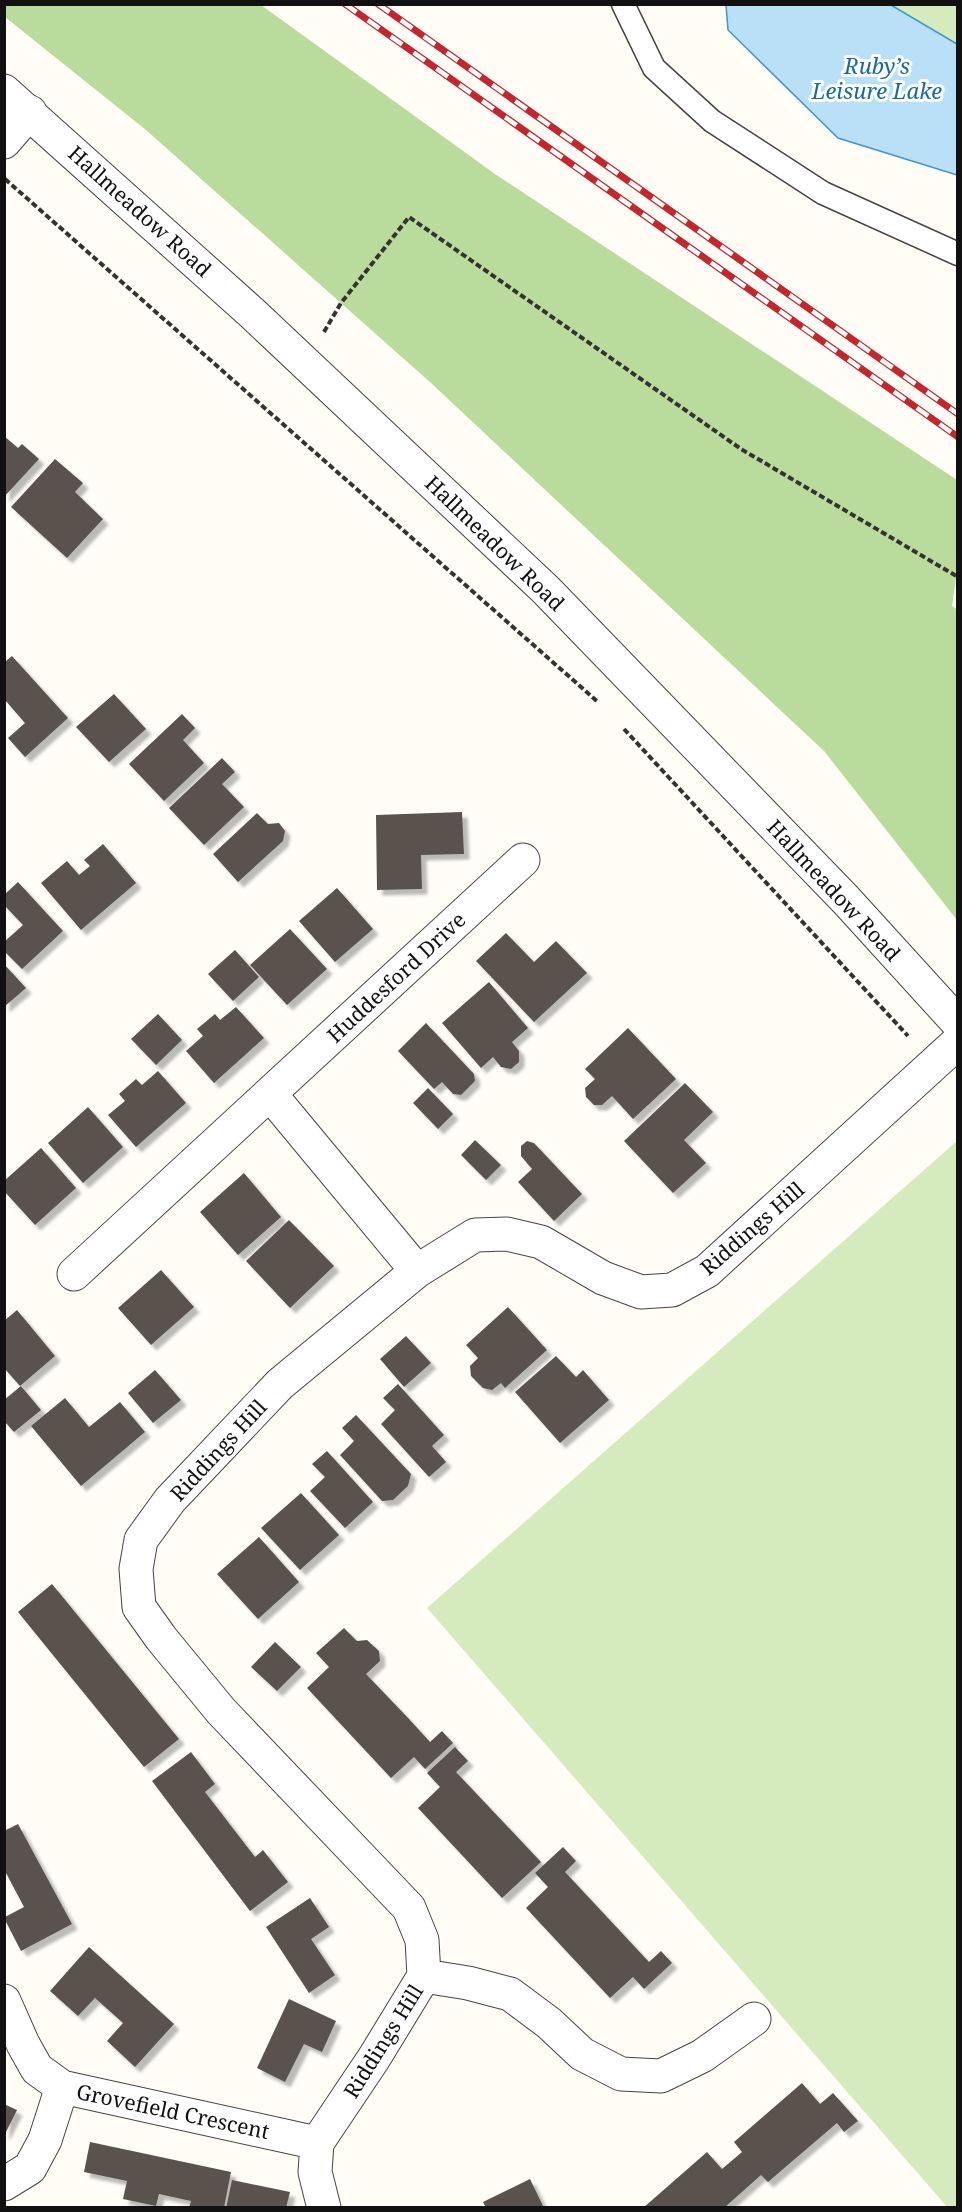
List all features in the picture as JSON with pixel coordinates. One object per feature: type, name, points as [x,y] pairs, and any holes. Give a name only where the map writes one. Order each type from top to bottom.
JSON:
[{"type":"street","name":"Hallmeadow Road","points":[[4,91],[30,112],[306,364],[546,590],[846,900],[957,1023]]},
{"type":"street","points":[[4,142],[30,112]]},
{"type":"street","name":"Huddesford Drive","points":[[74,1275],[523,860]]},
{"type":"street","name":"Riddings Hill","points":[[317,2143],[374,2058],[424,1976],[422,1940],[409,1908],[221,1711],[161,1638],[139,1607],[136,1569],[141,1540],[170,1500],[280,1384],[417,1271],[475,1235],[507,1234],[541,1242],[603,1278],[641,1292],[672,1290],[707,1270],[957,1042]]},
{"type":"street","points":[[270,1094],[417,1271]]},
{"type":"street","points":[[424,1976],[468,1983],[510,1994],[549,2023],[582,2054],[621,2074],[661,2076],[702,2056],[754,2019]]},
{"type":"street","name":"Grovefield Crescent","points":[[4,2001],[37,2069],[62,2087],[317,2143]]},
{"type":"street","points":[[4,2184],[30,2168],[45,2140],[62,2087]]},
{"type":"street","points":[[317,2143],[315,2172],[324,2208]]},
{"type":"lane","points":[[623,4],[654,68],[712,121],[823,193],[957,254]]},
{"type":"path","points":[[4,179],[603,706]]},
{"type":"path","points":[[306,364],[341,303],[409,218],[741,449],[957,577]]},
{"type":"path","points":[[619,723],[933,1064]]},
{"type":"green space","points":[[4,5],[261,5],[495,174],[957,480],[957,571],[952,606],[958,610],[957,920],[824,751],[431,383],[146,130],[5,17]]},
{"type":"green space","points":[[891,5],[957,5],[957,44]]},
{"type":"green space","points":[[957,1141],[958,2207],[948,2208],[427,1608]]},
{"type":"water","name":"Ruby’s Leisure Lake","points":[[726,5],[891,5],[957,44],[957,175],[838,138],[728,30]]},
{"type":"building","points":[[4,436],[18,448],[22,444],[39,459],[4,497]]},
{"type":"building","points":[[55,459],[83,483],[75,492],[103,519],[67,558],[11,507]]},
{"type":"building","points":[[12,656],[68,718],[25,757],[8,738],[25,723],[5,700],[5,662]]},
{"type":"building","points":[[114,694],[146,729],[109,762],[76,727]]},
{"type":"building","points":[[182,714],[195,728],[183,740],[204,763],[164,801],[129,764]]},
{"type":"building","points":[[222,758],[235,772],[222,784],[244,807],[204,845],[169,808]]},
{"type":"building","points":[[462,812],[464,854],[421,855],[422,889],[377,890],[376,815]]},
{"type":"building","points":[[257,813],[268,824],[279,823],[285,831],[283,841],[238,882],[213,854]]},
{"type":"building","points":[[103,844],[136,883],[81,930],[41,883],[67,861],[79,875],[90,866],[84,860]]},
{"type":"building","points":[[18,882],[63,931],[22,969],[4,951],[4,942],[23,925],[4,905],[4,895]]},
{"type":"building","points":[[337,888],[373,929],[335,962],[299,921]]},
{"type":"building","points":[[290,929],[327,969],[287,1005],[250,965]]},
{"type":"building","points":[[506,933],[534,962],[556,941],[587,973],[534,1022],[476,961]]},
{"type":"building","points":[[235,950],[259,977],[233,1001],[208,974]]},
{"type":"building","points":[[4,964],[26,988],[4,1007]]},
{"type":"building","points":[[489,982],[528,1028],[512,1042],[519,1051],[519,1062],[511,1069],[501,1067],[493,1057],[481,1068],[442,1023]]},
{"type":"building","points":[[236,1007],[264,1038],[214,1083],[186,1051],[203,1036],[197,1029],[215,1014],[220,1020]]},
{"type":"building","points":[[158,1014],[182,1040],[156,1065],[131,1039]]},
{"type":"building","points":[[426,1023],[474,1074],[475,1081],[461,1095],[453,1094],[442,1082],[434,1089],[398,1051]]},
{"type":"building","points":[[628,1028],[676,1079],[633,1119],[612,1096],[602,1105],[594,1105],[586,1097],[585,1088],[595,1079],[585,1069]]},
{"type":"building","points":[[158,1071],[186,1103],[136,1147],[108,1115],[125,1101],[119,1094],[136,1079],[142,1085]]},
{"type":"building","points":[[685,1083],[713,1112],[684,1140],[706,1163],[673,1193],[624,1141]]},
{"type":"building","points":[[428,1088],[453,1114],[438,1129],[413,1103]]},
{"type":"building","points":[[88,1107],[123,1147],[83,1183],[48,1143]]},
{"type":"building","points":[[475,1140],[501,1165],[486,1180],[461,1155]]},
{"type":"building","points":[[527,1141],[534,1143],[582,1194],[554,1221],[518,1182],[532,1169],[521,1156],[521,1146]]},
{"type":"building","points":[[41,1148],[76,1188],[35,1225],[4,1191],[4,1181]]},
{"type":"building","points":[[244,1173],[281,1217],[238,1255],[200,1212]]},
{"type":"building","points":[[289,1220],[334,1266],[290,1308],[246,1261]]},
{"type":"building","points":[[161,1270],[194,1307],[151,1345],[118,1308]]},
{"type":"building","points":[[508,1307],[547,1350],[505,1388],[501,1383],[492,1390],[483,1388],[471,1376],[470,1366],[478,1358],[466,1345]]},
{"type":"building","points":[[17,1310],[55,1356],[20,1386],[4,1368],[4,1321]]},
{"type":"building","points":[[406,1336],[431,1363],[404,1387],[380,1359]]},
{"type":"building","points":[[556,1356],[576,1377],[583,1370],[609,1400],[560,1443],[515,1392]]},
{"type":"building","points":[[155,1370],[181,1400],[153,1423],[128,1393]]},
{"type":"building","points":[[398,1384],[444,1435],[432,1446],[446,1462],[429,1477],[381,1424],[395,1410],[383,1398]]},
{"type":"building","points":[[21,1386],[41,1410],[14,1432],[4,1421],[4,1400]]},
{"type":"building","points":[[65,1398],[89,1427],[120,1402],[145,1432],[81,1486],[31,1426]]},
{"type":"building","points":[[356,1415],[411,1474],[408,1486],[393,1500],[382,1501],[340,1455],[354,1441],[342,1428]]},
{"type":"building","points":[[327,1451],[373,1502],[345,1528],[310,1491],[325,1477],[312,1464]]},
{"type":"building","points":[[301,1493],[339,1535],[300,1570],[261,1528]]},
{"type":"building","points":[[259,1537],[299,1582],[258,1619],[217,1574]]},
{"type":"building","points":[[52,1584],[179,1739],[144,1767],[18,1612]]},
{"type":"building","points":[[344,1628],[357,1641],[367,1640],[379,1651],[380,1661],[366,1674],[430,1742],[442,1731],[453,1743],[425,1769],[414,1757],[391,1778],[307,1688],[329,1667],[316,1653]]},
{"type":"building","points":[[275,1642],[301,1667],[277,1691],[251,1667]]},
{"type":"building","points":[[455,1747],[468,1761],[456,1772],[541,1862],[502,1898],[418,1808],[440,1787],[427,1773]]},
{"type":"building","points":[[191,1752],[215,1784],[205,1792],[255,1857],[263,1850],[288,1882],[250,1911],[152,1781]]},
{"type":"building","points":[[18,1824],[72,1924],[21,1951],[5,1920],[5,1917],[24,1907],[6,1873],[4,1874],[4,1831]]},
{"type":"building","points":[[563,1847],[576,1861],[565,1872],[649,1962],[661,1951],[672,1963],[644,1989],[633,1977],[610,1998],[526,1908],[548,1887],[535,1873]]},
{"type":"building","points":[[310,1898],[329,1927],[311,1939],[335,1975],[309,1993],[266,1927]]},
{"type":"building","points":[[89,1947],[174,2024],[135,2067],[107,2041],[123,2023],[95,1998],[78,2016],[50,1991]]},
{"type":"building","points":[[289,1999],[336,2021],[322,2052],[304,2044],[285,2082],[257,2068]]},
{"type":"building","points":[[802,2083],[820,2104],[833,2093],[858,2121],[844,2132],[837,2123],[768,2182],[761,2175],[724,2208],[643,2208],[707,2152],[722,2169],[742,2152],[734,2142]]},
{"type":"building","points":[[4,2104],[17,2110],[4,2136]]},
{"type":"building","points":[[90,2142],[231,2172],[224,2208],[189,2208],[191,2201],[159,2194],[156,2206],[123,2199],[127,2181],[84,2172]]},
{"type":"building","points":[[530,2179],[544,2208],[486,2208],[483,2202]]},
{"type":"building","points":[[232,2180],[290,2192],[286,2208],[226,2208]]},
{"type":"railway","points":[[345,4],[958,437]]},
{"type":"railway","points":[[378,4],[958,414]]}]
